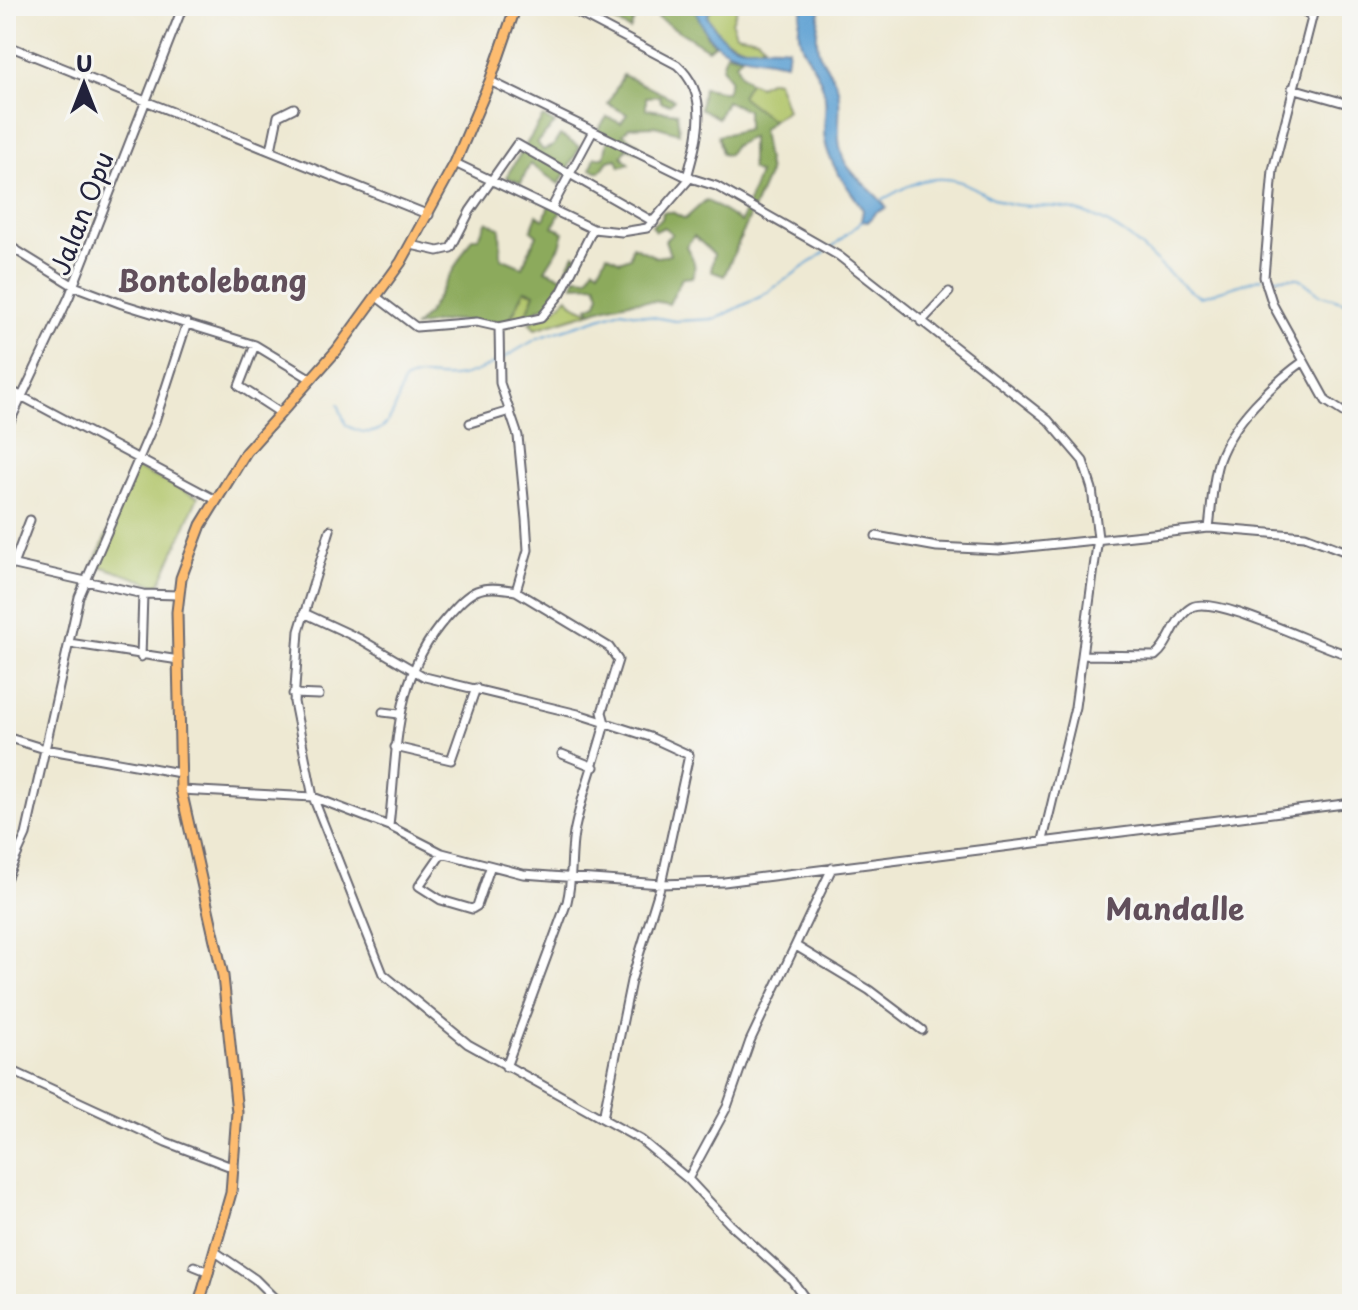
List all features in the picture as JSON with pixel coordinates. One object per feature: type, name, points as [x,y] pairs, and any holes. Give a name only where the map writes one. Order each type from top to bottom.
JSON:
[{"type":"main road","points":[[199,1304],[234,1168],[236,1100],[226,995],[181,790],[178,595],[190,547],[246,452],[378,298],[429,215],[490,81],[516,6]]},
{"type":"street","name":"Jalan Opu","points":[[6,430],[74,286],[183,6]]},
{"type":"street","points":[[455,163],[593,229],[642,230],[654,222],[689,177],[701,124],[689,76],[677,65],[565,6]]},
{"type":"street","points":[[1293,6],[1311,15]]},
{"type":"street","points":[[1315,6],[1273,170],[1264,280],[1269,298],[1326,401],[1352,418]]},
{"type":"street","points":[[6,45],[429,215]]},
{"type":"street","points":[[490,81],[689,177],[716,186],[839,256],[1048,420],[1070,444],[1090,480],[1098,538],[1083,655],[1065,758],[1043,840]]},
{"type":"street","points":[[1292,88],[1352,105]]},
{"type":"street","points":[[271,150],[278,116],[294,108]]},
{"type":"street","points":[[551,209],[593,131]]},
{"type":"street","points":[[411,245],[438,251],[451,248],[517,144],[654,222]]},
{"type":"street","points":[[378,298],[416,327],[477,322],[499,327],[547,314],[593,229]]},
{"type":"street","points":[[6,244],[74,286],[255,345],[311,379]]},
{"type":"street","points":[[921,322],[949,292]]},
{"type":"street","points":[[6,879],[26,835],[85,582],[155,421],[187,323]]},
{"type":"street","points":[[499,327],[500,383],[518,436],[528,550],[516,591]]},
{"type":"street","points":[[255,345],[239,386],[279,412]]},
{"type":"street","points":[[1209,528],[1216,477],[1226,447],[1246,417],[1304,361]]},
{"type":"street","points":[[6,388],[216,500]]},
{"type":"street","points":[[470,423],[510,411]]},
{"type":"street","points":[[30,520],[9,564],[143,594],[178,595]]},
{"type":"street","points":[[876,536],[937,547],[999,550],[1209,528],[1305,536],[1352,554]]},
{"type":"street","points":[[330,530],[304,613],[296,652],[293,694],[313,797],[383,974],[442,1024],[506,1067],[641,1140],[688,1179],[730,1224],[792,1280],[809,1304]]},
{"type":"street","points":[[389,826],[399,714],[412,669],[433,633],[474,591],[490,586],[516,591],[609,647],[617,656],[602,714],[605,723],[575,828],[571,857],[573,878],[506,1067]]},
{"type":"street","points":[[141,657],[143,594]]},
{"type":"street","points":[[1083,655],[1155,656],[1181,616],[1193,606],[1208,605],[1238,612],[1352,656]]},
{"type":"street","points":[[304,613],[360,639],[425,677],[605,723],[689,755],[661,884],[631,981],[603,1118]]},
{"type":"street","points":[[69,643],[141,657],[179,660]]},
{"type":"street","points":[[395,747],[451,760],[476,688]]},
{"type":"street","points":[[293,694],[319,695]]},
{"type":"street","points":[[383,712],[399,714]]},
{"type":"street","points":[[6,737],[45,749],[180,773]]},
{"type":"street","points":[[562,754],[594,767]]},
{"type":"street","points":[[181,790],[313,797],[389,826],[442,853],[490,868],[661,884],[724,882],[1352,803]]},
{"type":"street","points":[[442,853],[419,886],[453,904],[477,906],[490,868]]},
{"type":"street","points":[[688,1179],[727,1107],[743,1055],[832,868]]},
{"type":"street","points":[[796,946],[869,990],[922,1030]]},
{"type":"street","points":[[6,1068],[166,1142],[234,1168]]},
{"type":"street","points":[[214,1251],[255,1279],[280,1304]]},
{"type":"street","points":[[194,1266],[209,1272]]},
{"type":"green space","points":[[620,6],[640,6],[630,30],[613,20]]},
{"type":"green space","points":[[667,6],[698,6],[696,10],[706,34],[714,44],[708,49],[658,18]]},
{"type":"green space","points":[[713,6],[738,6],[732,22],[736,34],[757,38],[764,44],[752,50],[722,38],[707,16]]},
{"type":"green space","points":[[726,53],[742,56],[736,63],[740,74],[749,82],[741,96],[772,120],[762,130],[769,173],[724,276],[711,271],[714,254],[694,236],[686,246],[694,261],[694,273],[692,277],[682,278],[669,304],[630,302],[591,312],[588,307],[597,303],[600,294],[596,284],[573,285],[576,277],[588,278],[594,267],[599,270],[607,254],[620,261],[630,257],[632,246],[656,257],[670,255],[665,240],[672,234],[664,227],[656,231],[652,225],[662,219],[663,212],[672,212],[685,219],[706,200],[741,222],[759,173],[751,169],[751,137],[734,146],[728,155],[722,154],[718,136],[747,129],[747,110],[726,101],[718,118],[700,108],[703,88],[726,92],[730,80],[722,67]]},
{"type":"green space","points":[[623,75],[674,99],[670,104],[661,102],[660,96],[646,97],[646,109],[677,113],[679,133],[655,126],[629,127],[623,134],[639,144],[636,151],[627,148],[622,156],[629,164],[620,167],[617,159],[608,161],[600,172],[591,169],[595,157],[604,157],[609,135],[604,132],[593,136],[607,117],[621,123],[627,114],[608,104]]},
{"type":"green space","points":[[771,80],[777,81],[787,110],[772,120],[740,96],[749,82],[759,86]]},
{"type":"green space","points":[[543,117],[555,124],[537,142],[543,150],[553,146],[560,135],[580,147],[559,184],[530,164],[521,183],[506,177]]},
{"type":"green space","points":[[549,205],[561,211],[553,227],[564,232],[560,246],[545,270],[563,277],[574,254],[580,258],[551,303],[526,316],[535,293],[525,290],[506,327],[501,322],[451,320],[415,327],[428,313],[472,238],[478,238],[487,221],[500,228],[501,258],[522,267],[537,235],[531,230],[537,215],[544,220]]},
{"type":"green space","points":[[524,290],[535,293],[526,316],[509,323]]},
{"type":"green space","points":[[568,297],[573,304],[591,312],[535,329],[529,323],[552,312]]},
{"type":"green space","points":[[136,468],[198,497],[159,586],[94,564]]},
{"type":"water","points":[[698,6],[713,6],[707,16],[716,30],[734,44],[788,48],[786,63],[742,55],[720,47],[703,27],[696,10]]},
{"type":"water","points":[[803,6],[821,6],[817,44],[838,89],[841,153],[855,175],[886,208],[875,213],[868,222],[861,221],[863,210],[829,154],[824,132],[824,94],[799,32]]},
{"type":"waterway","points":[[883,199],[920,181],[954,180],[1010,204],[1067,208],[1102,221],[1136,243],[1181,284],[1201,297],[1262,278]]},
{"type":"waterway","points":[[831,248],[862,221]]},
{"type":"waterway","points":[[502,359],[538,338],[621,311],[675,321],[715,319],[762,296],[825,252]]},
{"type":"waterway","points":[[1268,278],[1299,278],[1321,295],[1352,304]]},
{"type":"waterway","points":[[338,404],[346,425],[359,431],[379,430],[392,415],[403,382],[421,376],[465,375],[497,362]]},
{"type":"district","name":"Bontolebang","points":[[212,279]]},
{"type":"district","name":"Mandalle","points":[[1175,907]]}]
